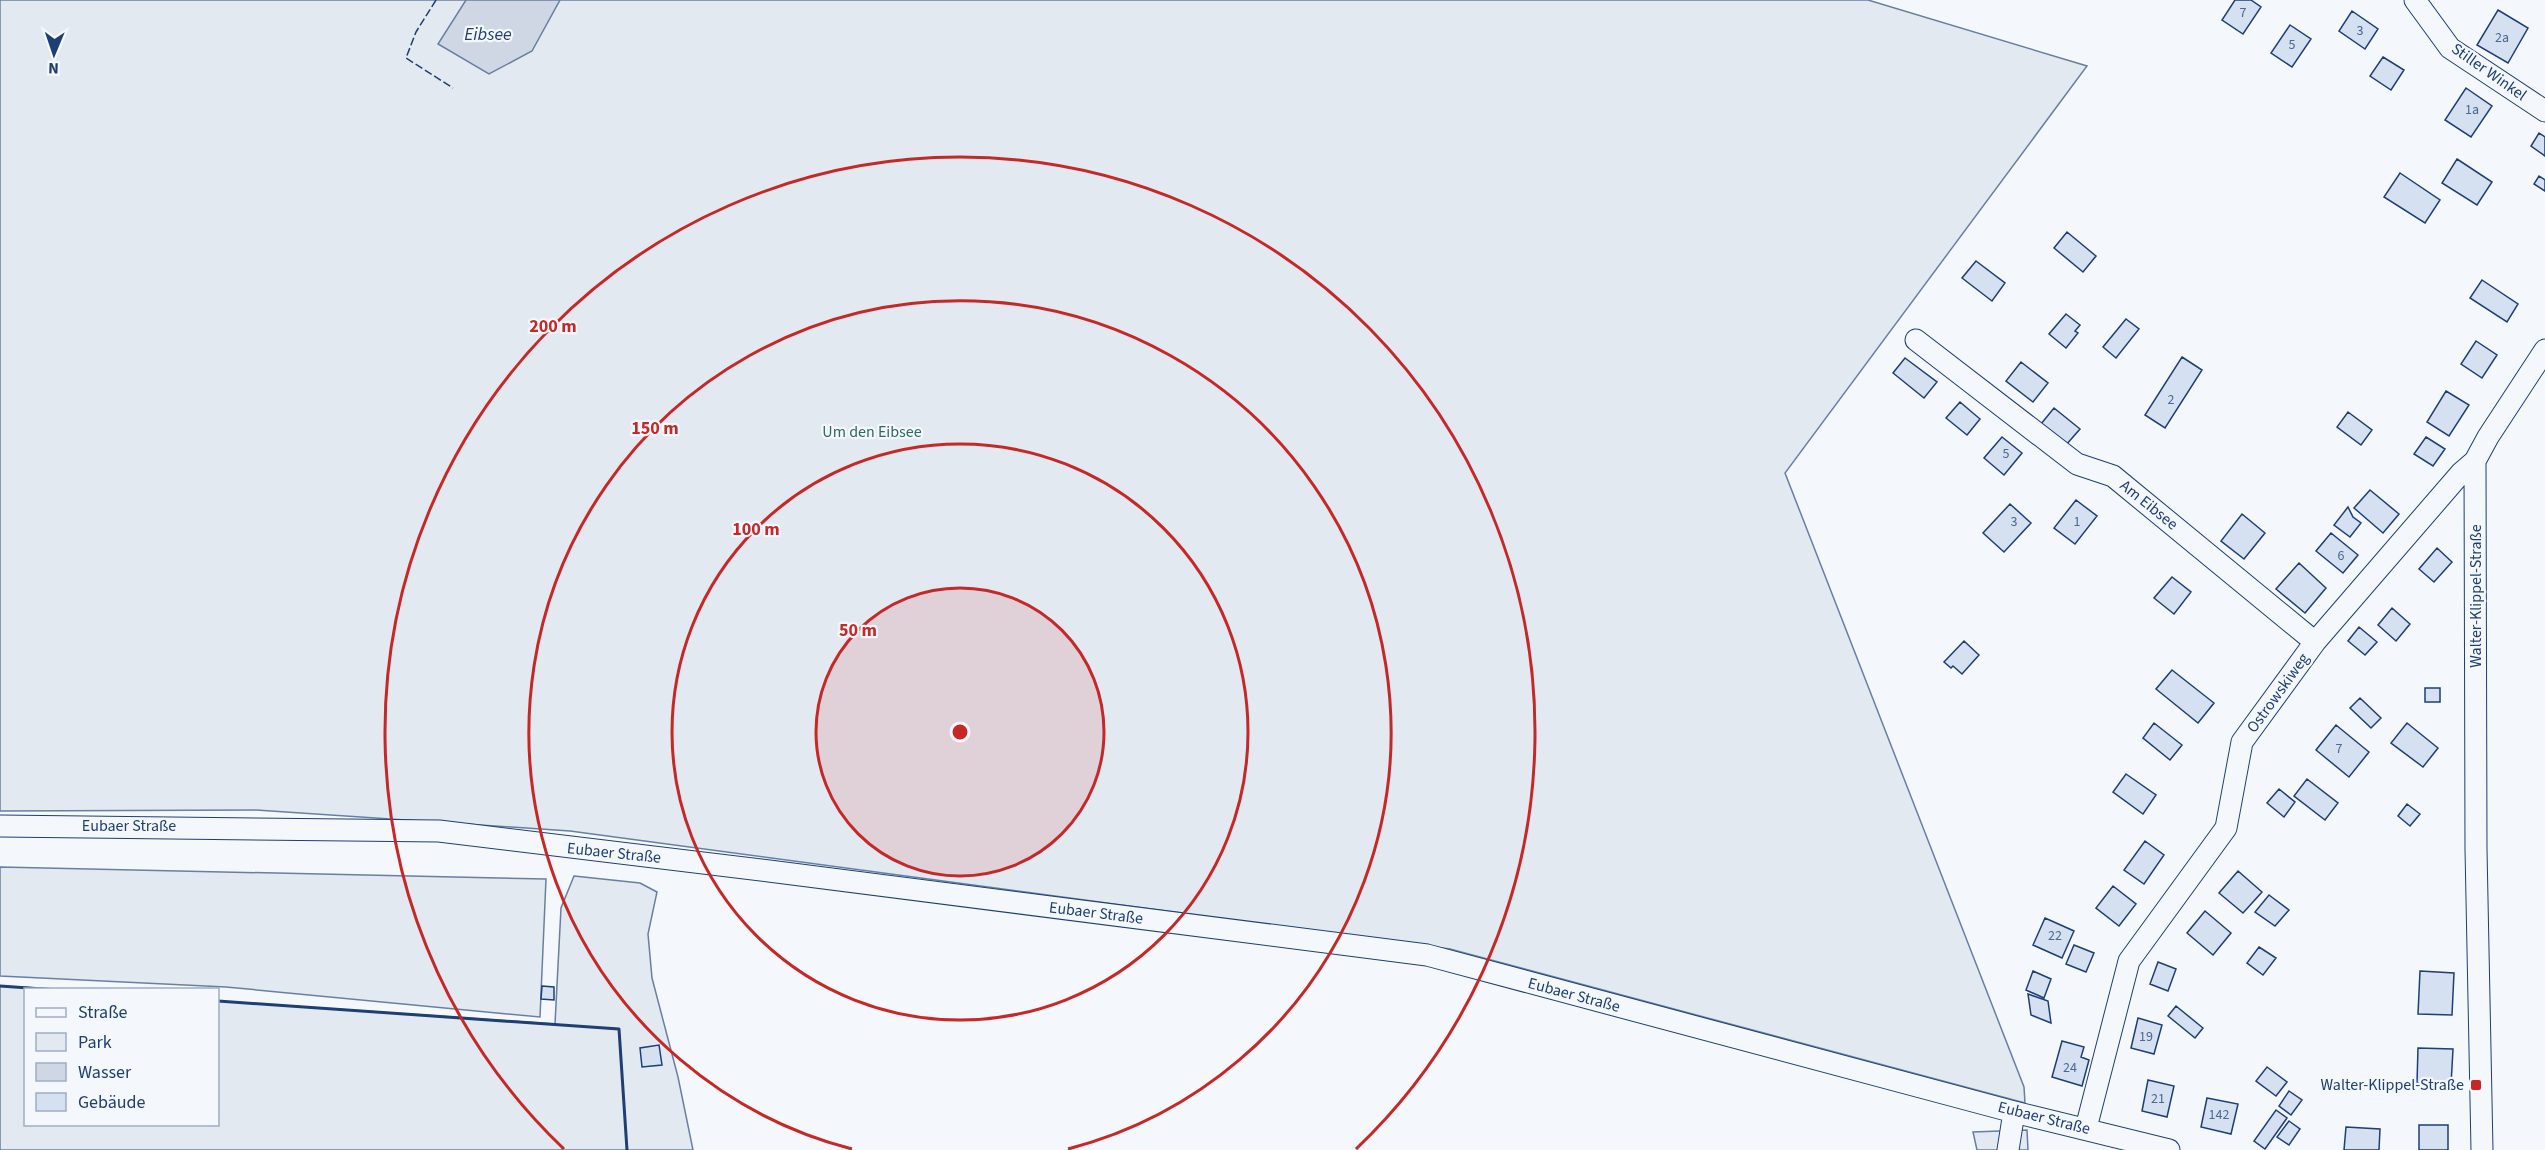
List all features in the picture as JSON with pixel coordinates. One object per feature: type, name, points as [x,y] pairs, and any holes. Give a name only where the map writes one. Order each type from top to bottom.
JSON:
[{"type":"street","name":"Stiller Winkel","points":[[2415,0],[2450,48],[2545,111]]},
{"type":"street","name":"Am Eibsee","points":[[1916,340],[2076,464],[2113,476],[2315,642]]},
{"type":"street","name":"Walter-Klippel-Straße","points":[[2482,1150],[2476,849],[2475,461],[2488,437],[2545,350]]},
{"type":"street","name":"Ostrowskiweg","points":[[2086,1128],[2128,961],[2226,828],[2242,742],[2315,642],[2461,473],[2475,461]]},
{"type":"street","name":"Eubaer Straße","points":[[0,826],[439,831],[1427,955],[2014,1112],[2169,1150]]},
{"type":"street","points":[[2008,1150],[2014,1112]]},
{"type":"green space","name":"Um den Eibsee","points":[[0,0],[1868,0],[2087,66],[1785,473],[2024,1087],[2025,1103],[1450,949],[570,831],[256,810],[0,811]]},
{"type":"green space","points":[[0,867],[546,879],[540,1017],[226,987],[0,976]]},
{"type":"green space","points":[[574,876],[640,883],[657,892],[648,934],[652,978],[678,1077],[693,1150],[0,1150],[0,986],[38,988],[24,988],[24,1126],[219,1126],[219,1001],[555,1024],[561,908]]},
{"type":"green space","points":[[2027,1130],[2028,1150],[1977,1150],[1973,1132]]},
{"type":"water","name":"Eibsee","points":[[466,0],[560,0],[532,51],[489,74],[438,44]]},
{"type":"building","points":[[2235,0],[2251,0],[2261,7],[2243,34],[2222,20]]},
{"type":"building","points":[[2498,10],[2528,28],[2508,63],[2477,45]]},
{"type":"building","points":[[2352,11],[2378,29],[2365,49],[2339,31]]},
{"type":"building","points":[[2290,25],[2311,39],[2292,67],[2271,53]]},
{"type":"building","points":[[2383,57],[2404,70],[2391,90],[2370,76]]},
{"type":"building","points":[[2466,88],[2492,106],[2471,137],[2445,120]]},
{"type":"building","points":[[2539,133],[2545,137],[2545,156],[2531,146]]},
{"type":"building","points":[[2457,159],[2492,182],[2477,205],[2442,183]]},
{"type":"building","points":[[2400,173],[2440,200],[2425,223],[2384,197]]},
{"type":"building","points":[[2539,176],[2545,180],[2545,191],[2534,184]]},
{"type":"building","points":[[2067,232],[2096,256],[2083,272],[2054,248]]},
{"type":"building","points":[[1976,261],[2005,283],[1992,301],[1962,278]]},
{"type":"building","points":[[2482,280],[2518,304],[2507,322],[2470,298]]},
{"type":"building","points":[[2066,314],[2080,325],[2075,331],[2078,333],[2066,348],[2049,334]]},
{"type":"building","points":[[2126,319],[2139,329],[2116,358],[2103,347]]},
{"type":"building","points":[[2476,341],[2497,355],[2482,378],[2461,364]]},
{"type":"building","points":[[2182,357],[2202,370],[2165,428],[2145,415]]},
{"type":"building","points":[[1905,358],[1937,382],[1924,398],[1893,373]]},
{"type":"building","points":[[2021,362],[2048,383],[2033,402],[2006,381]]},
{"type":"building","points":[[2446,391],[2469,405],[2449,436],[2427,422]]},
{"type":"building","points":[[1960,402],[1980,419],[1967,435],[1946,418]]},
{"type":"building","points":[[2054,408],[2080,429],[2066,445],[2041,424]]},
{"type":"building","points":[[2348,412],[2372,430],[2361,445],[2337,427]]},
{"type":"building","points":[[2002,437],[2022,453],[2004,475],[1984,458]]},
{"type":"building","points":[[2426,437],[2445,449],[2433,466],[2414,454]]},
{"type":"building","points":[[2370,490],[2399,514],[2383,533],[2354,508]]},
{"type":"building","points":[[2076,500],[2097,516],[2075,544],[2054,528]]},
{"type":"building","points":[[2010,504],[2031,523],[2004,552],[1983,533]]},
{"type":"building","points":[[2348,507],[2353,517],[2361,523],[2350,537],[2334,525]]},
{"type":"building","points":[[2242,514],[2265,533],[2244,559],[2221,541]]},
{"type":"building","points":[[2331,533],[2358,555],[2343,573],[2316,551]]},
{"type":"building","points":[[2437,548],[2452,562],[2434,582],[2419,569]]},
{"type":"building","points":[[2299,563],[2326,588],[2305,613],[2276,589]]},
{"type":"building","points":[[2172,577],[2191,592],[2174,614],[2154,598]]},
{"type":"building","points":[[2392,608],[2410,624],[2396,641],[2378,625]]},
{"type":"building","points":[[2359,627],[2377,642],[2365,655],[2348,641]]},
{"type":"building","points":[[1964,641],[1979,655],[1962,674],[1944,662]]},
{"type":"building","points":[[2172,670],[2214,703],[2198,723],[2156,689]]},
{"type":"building","points":[[2425,688],[2440,688],[2440,702],[2425,702]]},
{"type":"building","points":[[2360,698],[2381,718],[2371,728],[2350,708]]},
{"type":"building","points":[[2154,723],[2182,745],[2170,760],[2143,738]]},
{"type":"building","points":[[2407,723],[2438,748],[2423,767],[2391,743]]},
{"type":"building","points":[[2336,725],[2369,752],[2349,777],[2316,750]]},
{"type":"building","points":[[2126,774],[2156,795],[2143,814],[2113,792]]},
{"type":"building","points":[[2307,779],[2338,803],[2325,820],[2294,796]]},
{"type":"building","points":[[2279,789],[2295,802],[2284,817],[2267,803]]},
{"type":"building","points":[[2407,804],[2420,814],[2410,826],[2398,816]]},
{"type":"building","points":[[2145,841],[2164,855],[2144,884],[2124,870]]},
{"type":"building","points":[[2238,871],[2262,892],[2243,913],[2219,893]]},
{"type":"building","points":[[2113,886],[2136,904],[2119,926],[2096,908]]},
{"type":"building","points":[[2269,895],[2289,910],[2275,926],[2255,912]]},
{"type":"building","points":[[2205,911],[2231,933],[2213,955],[2187,933]]},
{"type":"building","points":[[2045,918],[2074,931],[2062,958],[2033,945]]},
{"type":"building","points":[[2074,945],[2094,953],[2086,972],[2066,964]]},
{"type":"building","points":[[2259,947],[2276,958],[2263,975],[2247,963]]},
{"type":"building","points":[[2158,962],[2176,969],[2168,991],[2150,984]]},
{"type":"building","points":[[2033,971],[2051,979],[2044,998],[2026,990]]},
{"type":"building","points":[[2420,971],[2454,973],[2452,1015],[2418,1014]]},
{"type":"building","points":[[542,986],[554,987],[554,1000],[541,999]]},
{"type":"building","points":[[2028,994],[2048,1001],[2051,1023],[2031,1015]]},
{"type":"building","points":[[2176,1006],[2203,1028],[2195,1038],[2168,1016]]},
{"type":"building","points":[[2138,1018],[2162,1025],[2154,1054],[2131,1048]]},
{"type":"building","points":[[2062,1041],[2084,1047],[2081,1057],[2089,1060],[2082,1086],[2052,1077]]},
{"type":"building","points":[[659,1045],[662,1065],[642,1067],[640,1048]]},
{"type":"building","points":[[2418,1048],[2453,1049],[2451,1085],[2417,1083]]},
{"type":"building","points":[[2267,1067],[2287,1082],[2276,1096],[2256,1081]]},
{"type":"building","points":[[2148,1080],[2174,1086],[2167,1117],[2142,1111]]},
{"type":"building","points":[[2289,1091],[2302,1100],[2291,1115],[2279,1106]]},
{"type":"building","points":[[2207,1098],[2238,1104],[2231,1134],[2201,1127]]},
{"type":"building","points":[[2276,1110],[2287,1118],[2265,1149],[2254,1141]]},
{"type":"building","points":[[2289,1121],[2300,1129],[2289,1145],[2277,1137]]},
{"type":"building","points":[[2419,1125],[2448,1125],[2448,1150],[2419,1150]]},
{"type":"building","points":[[2346,1127],[2380,1129],[2379,1150],[2344,1150]]},
{"type":"fence","points":[[436,0],[416,32],[406,58],[453,88]]},
{"type":"wall","points":[[0,986],[28,988]]},
{"type":"wall","points":[[219,1001],[619,1029],[627,1150]]},
{"type":"place","name":"Walter-Klippel-Straße","points":[[2476,1085]]}]
